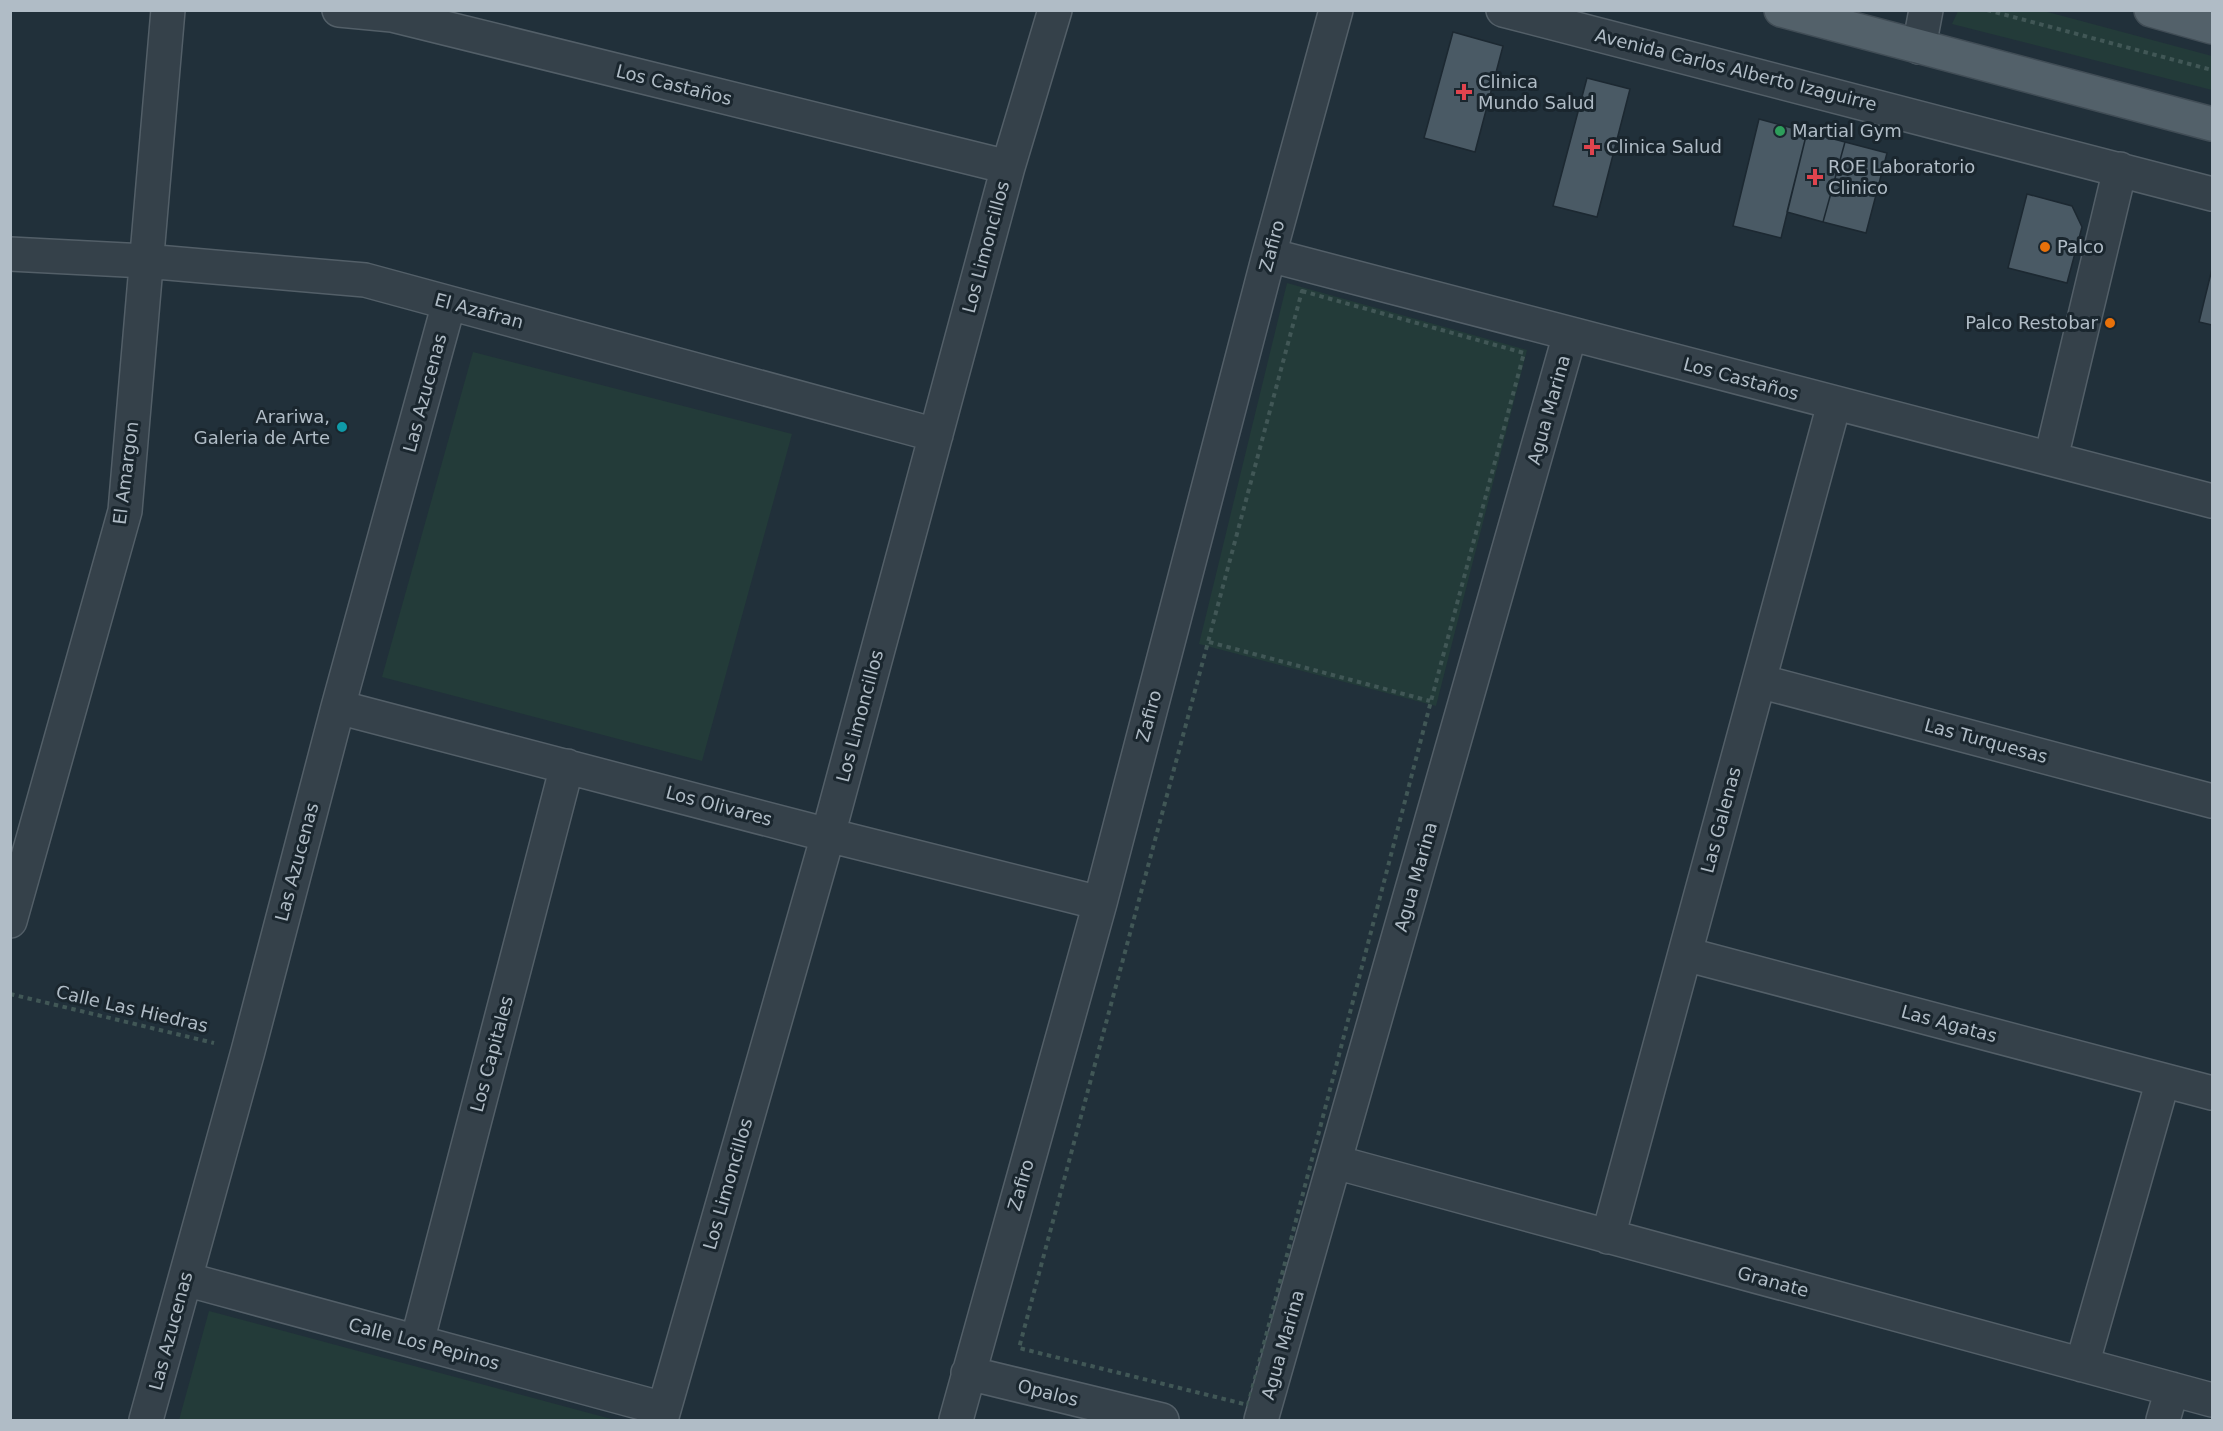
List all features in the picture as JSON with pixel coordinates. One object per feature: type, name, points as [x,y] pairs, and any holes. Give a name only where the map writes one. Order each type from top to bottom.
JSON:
[{"type":"main road","points":[[1781,10],[2212,124]]},
{"type":"main road","points":[[2151,10],[2212,27]]},
{"type":"street","name":"El Amargon","points":[[10,921],[124,511],[168,10]]},
{"type":"street","name":"Los Castaños","points":[[339,10],[392,15],[1008,167]]},
{"type":"street","name":"Los Limoncillos","points":[[662,1415],[828,836],[1008,167],[1055,10]]},
{"type":"street","name":"Zafiro","points":[[956,1420],[1100,903],[1269,255],[1336,10]]},
{"type":"street","name":"Avenida Carlos Alberto Izaguirre","points":[[1503,10],[2212,194]]},
{"type":"street","points":[[1918,47],[1926,10]]},
{"type":"street","points":[[2051,458],[2120,169]]},
{"type":"street","name":"El Azafran","points":[[10,254],[145,261],[365,280],[936,435]]},
{"type":"street","name":"Los Castaños","points":[[1269,255],[2212,501]]},
{"type":"street","name":"Las Azucenas","points":[[146,1420],[248,1051],[338,707],[448,303]]},
{"type":"street","name":"Agua Marina","points":[[1261,1420],[1570,334]]},
{"type":"street","name":"Las Galenas","points":[[1608,1237],[1834,404]]},
{"type":"street","name":"Las Turquesas","points":[[1759,681],[2212,801]]},
{"type":"street","name":"Los Olivares","points":[[338,707],[828,836],[1100,903]]},
{"type":"street","name":"Los Capitales","points":[[417,1342],[567,766]]},
{"type":"street","name":"Las Agatas","points":[[1685,954],[2212,1093]]},
{"type":"street","points":[[2082,1365],[2163,1080]]},
{"type":"street","name":"Granate","points":[[1335,1162],[2212,1400]]},
{"type":"street","name":"Calle Los Pepinos","points":[[185,1279],[417,1342],[662,1415]]},
{"type":"street","name":"Opalos","points":[[968,1373],[1162,1420]]},
{"type":"street","points":[[2163,1420],[2172,1389]]},
{"type":"path","points":[[1987,10],[2212,70]]},
{"type":"path","points":[[1302,291],[1524,353],[1248,1405],[1019,1348],[1209,642],[1302,291]]},
{"type":"path","points":[[1209,642],[1431,701]]},
{"type":"path","name":"Calle Las Hiedras","points":[[10,994],[248,1051]]},
{"type":"green space","points":[[1958,11],[2044,11],[2212,56],[2212,90],[1952,24]]},
{"type":"green space","points":[[1287,283],[1527,350],[1436,706],[1199,644]]},
{"type":"green space","points":[[473,352],[792,434],[702,761],[382,677]]},
{"type":"green space","points":[[209,1311],[615,1420],[179,1420]]},
{"type":"building","name":"Clinica Mundo Salud","points":[[1453,32],[1503,46],[1475,152],[1424,138]]},
{"type":"building","name":"Clinica Salud","points":[[1587,78],[1630,89],[1597,217],[1553,206]]},
{"type":"building","points":[[1759,119],[1807,132],[1781,238],[1733,226]]},
{"type":"building","name":"ROE Laboratorio Clinico","points":[[1807,132],[1845,142],[1823,222],[1787,212]]},
{"type":"building","points":[[1845,142],[1887,153],[1866,233],[1823,222]]},
{"type":"building","name":"Palco","points":[[2027,194],[2072,206],[2082,227],[2067,283],[2008,268]]},
{"type":"building","points":[[2212,269],[2212,325],[2199,322]]},
{"type":"place","name":"Clinica Mundo Salud","points":[[1464,92]]},
{"type":"place","name":"Martial Gym","points":[[1780,131]]},
{"type":"place","name":"Clinica Salud","points":[[1592,147]]},
{"type":"place","name":"ROE Laboratorio Clinico","points":[[1815,177]]},
{"type":"place","name":"Palco","points":[[2045,247]]},
{"type":"place","name":"Palco Restobar","points":[[2110,323]]},
{"type":"place","name":"Arariwa, Galeria de Arte","points":[[342,427]]}]
